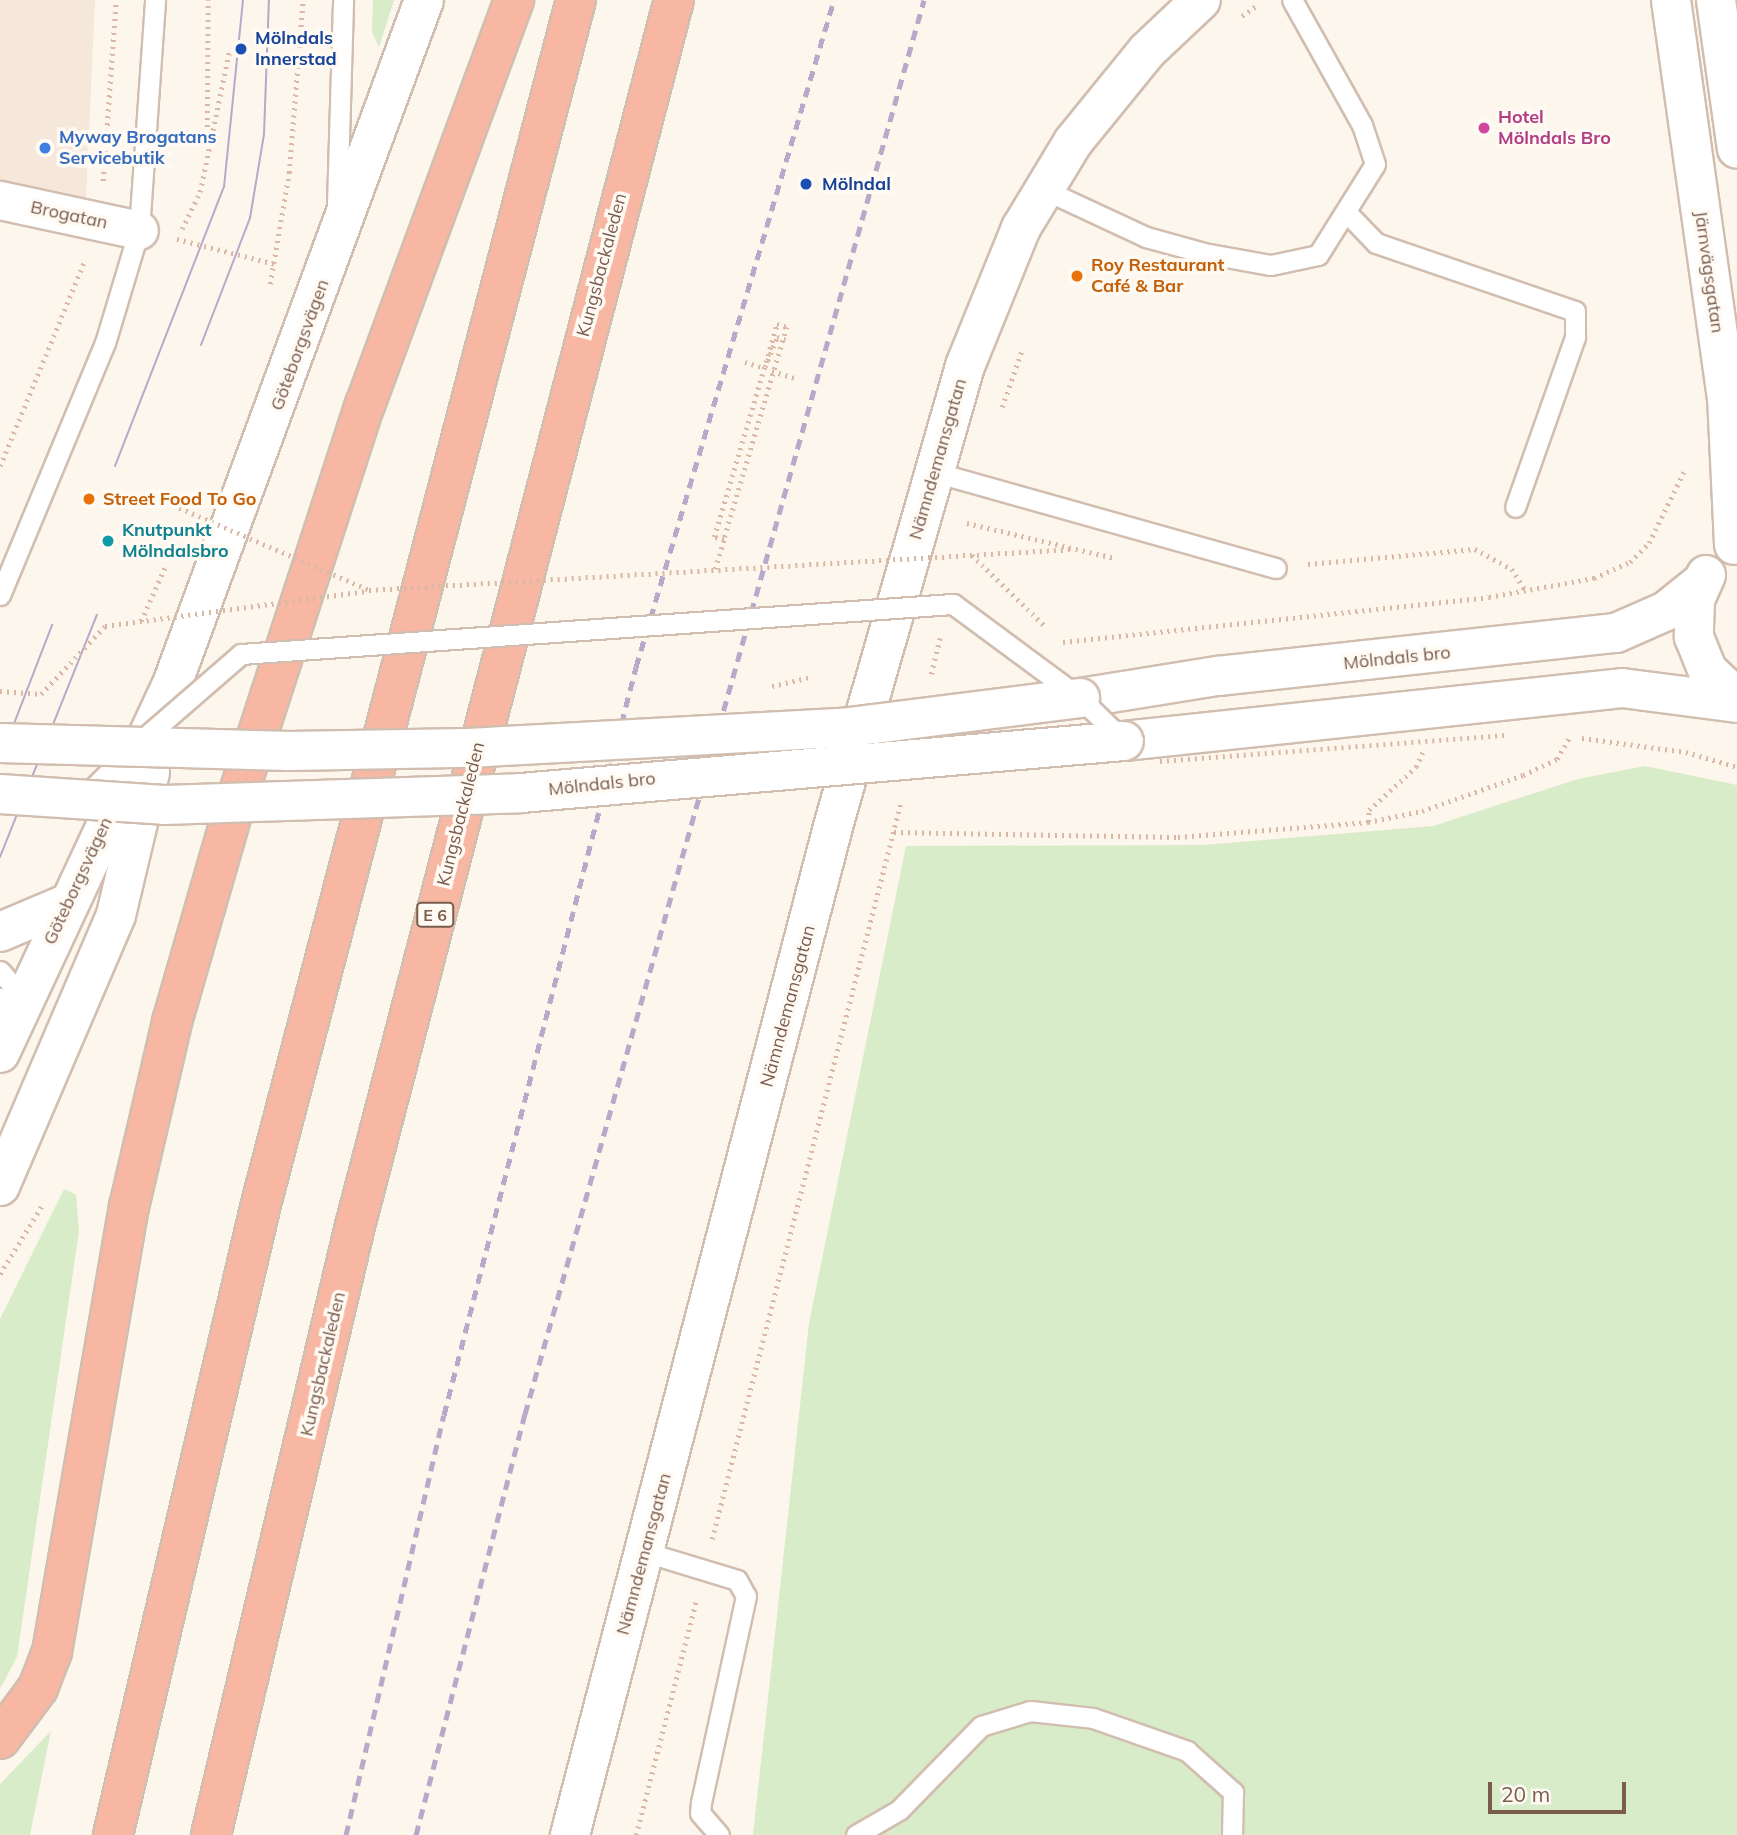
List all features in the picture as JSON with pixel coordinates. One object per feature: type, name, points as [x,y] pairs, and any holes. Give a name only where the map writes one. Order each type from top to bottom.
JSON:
[{"type":"highway","points":[[0,1739],[38,1688],[52,1652],[129,1207],[172,1022],[234,804],[365,405],[513,0]]},
{"type":"highway","points":[[113,1835],[261,1204],[576,0]]},
{"type":"highway","name":"Kungsbackaleden","points":[[211,1835],[355,1226],[674,0]]},
{"type":"street","name":"Göteborgsvägen","points":[[0,1053],[12,999],[66,904],[171,687],[424,0]]},
{"type":"street","name":"Nämndemansgatan","points":[[570,1835],[834,822],[934,472],[999,276],[1043,189],[1101,105],[1201,0]]},
{"type":"street","name":"Järnvägsgatan","points":[[1671,0],[1730,447],[1736,545]]},
{"type":"street","points":[[1716,0],[1737,149]]},
{"type":"street","name":"Brogatan","points":[[0,200],[139,230]]},
{"type":"street","points":[[1736,545],[1701,583],[1693,619],[1699,655],[1737,701]]},
{"type":"street","name":"Mölndals bro","points":[[0,743],[289,751],[585,742],[842,728],[1080,698],[1218,676],[1496,648],[1636,627],[1701,583]]},
{"type":"street","name":"Göteborgsvägen","points":[[0,1186],[116,915],[171,687]]},
{"type":"street","name":"Mölndals bro","points":[[0,794],[164,805],[521,793],[1124,741],[1500,698],[1622,688],[1737,701]]},
{"type":"street","points":[[0,932],[66,904]]},
{"type":"street","points":[[12,999],[72,1019]]},
{"type":"lane","points":[[0,595],[105,343],[139,230],[155,0]]},
{"type":"lane","points":[[335,246],[343,0]]},
{"type":"lane","points":[[1043,189],[1146,237],[1271,265],[1318,255],[1348,213],[1375,164],[1362,125],[1292,0]]},
{"type":"lane","points":[[1348,213],[1376,243],[1575,311],[1575,337],[1516,507]]},
{"type":"lane","points":[[934,472],[1276,568]]},
{"type":"lane","points":[[80,800],[133,747],[241,654],[953,604],[1080,698],[1124,741]]},
{"type":"lane","points":[[0,971],[12,999]]},
{"type":"lane","points":[[645,1552],[705,1567],[737,1580],[746,1596],[701,1802],[700,1813],[719,1835]]},
{"type":"lane","points":[[856,1835],[899,1810],[981,1726],[1030,1711],[1093,1718],[1187,1751],[1233,1792],[1232,1835]]},
{"type":"path","points":[[0,466],[101,221],[116,0]]},
{"type":"path","points":[[208,0],[204,25],[208,142]]},
{"type":"path","points":[[268,290],[275,264],[303,0]]},
{"type":"path","points":[[1236,20],[1267,0]]},
{"type":"path","points":[[177,239],[200,192],[208,142],[229,52]]},
{"type":"path","points":[[139,230],[275,264]]},
{"type":"path","points":[[723,540],[714,537],[777,324],[787,327],[776,372]]},
{"type":"path","points":[[715,569],[786,340],[777,337],[765,367]]},
{"type":"path","points":[[997,420],[1025,343]]},
{"type":"path","points":[[745,362],[798,379]]},
{"type":"path","points":[[972,555],[1061,643],[1489,597],[1594,578],[1630,562],[1669,509],[1691,452],[1730,447]]},
{"type":"path","points":[[963,537],[975,484]]},
{"type":"path","points":[[173,505],[369,590]]},
{"type":"path","points":[[967,523],[1096,557]]},
{"type":"path","points":[[0,691],[41,694],[105,626],[369,590],[1074,549]]},
{"type":"path","points":[[957,564],[960,550]]},
{"type":"path","points":[[1276,568],[1475,550],[1512,569],[1525,590]]},
{"type":"path","points":[[929,684],[941,631]]},
{"type":"path","points":[[1504,735],[1517,735]]},
{"type":"path","points":[[1557,736],[1686,752],[1737,768]]},
{"type":"path","points":[[894,832],[1178,837],[1368,822],[1422,811],[1523,775],[1556,759],[1570,737]]},
{"type":"path","points":[[1368,822],[1369,810],[1416,767],[1423,739]]},
{"type":"path","points":[[636,1835],[904,792]]},
{"type":"shaded area","points":[[0,0],[95,0],[86,199],[0,182]]},
{"type":"green space","points":[[373,0],[394,0],[379,47],[372,32]]},
{"type":"green space","points":[[1645,766],[1737,785],[1737,1835],[753,1835],[809,1323],[906,846],[1204,845],[1433,826],[1578,779]]},
{"type":"green space","points":[[64,1189],[76,1195],[79,1231],[17,1657],[0,1689],[0,1319]]},
{"type":"green space","points":[[51,1731],[30,1835],[0,1835],[0,1784]]},
{"type":"tram line","points":[[115,466],[224,187],[243,0]]},
{"type":"tram line","points":[[201,345],[250,218],[264,134],[269,0]]},
{"type":"tram line","points":[[0,857],[97,615]]},
{"type":"tram line","points":[[0,760],[52,625]]},
{"type":"railway","points":[[346,1835],[444,1415],[636,667],[834,0]]},
{"type":"railway","points":[[416,1835],[525,1414],[924,0]]},
{"type":"place","name":"Mölndals Innerstad","points":[[241,49]]},
{"type":"place","name":"Hotel Mölndals Bro","points":[[1484,128]]},
{"type":"place","name":"Myway Brogatans Servicebutik","points":[[45,148]]},
{"type":"place","name":"Mölndal","points":[[806,184]]},
{"type":"place","name":"Roy Restaurant Café & Bar","points":[[1077,276]]},
{"type":"place","name":"Street Food To Go","points":[[89,499]]},
{"type":"place","name":"Knutpunkt Mölndalsbro","points":[[108,541]]}]
